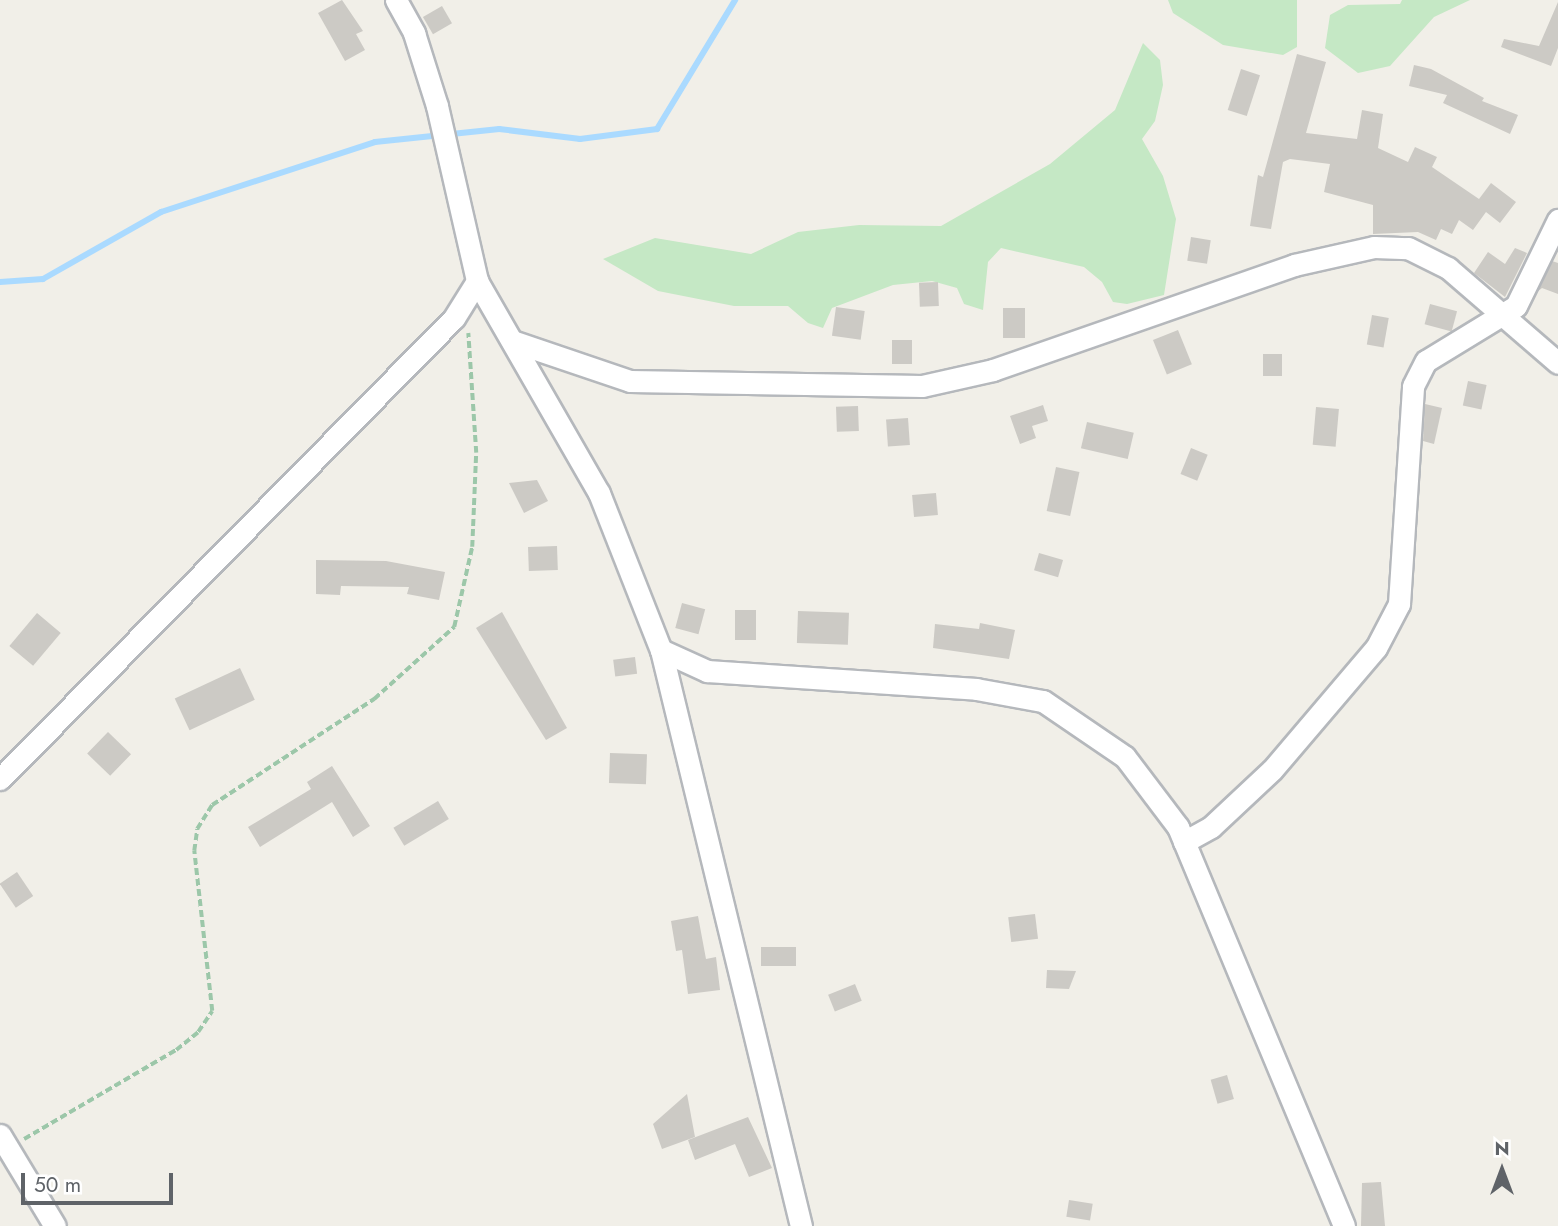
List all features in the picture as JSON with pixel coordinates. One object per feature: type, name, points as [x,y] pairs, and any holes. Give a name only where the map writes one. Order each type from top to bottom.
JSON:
[{"type":"street","points":[[396,0],[414,33],[437,106],[446,157],[475,257],[477,281],[599,493],[661,650],[801,1226]]},
{"type":"street","points":[[1184,842],[1211,827],[1272,770],[1376,648],[1399,604],[1413,386],[1426,361],[1516,306],[1558,220]]},
{"type":"street","points":[[512,341],[542,348],[630,381],[922,386],[993,370],[1294,265],[1374,247],[1408,248],[1448,268],[1501,317],[1558,363]]},
{"type":"street","points":[[0,779],[466,303],[477,281]]},
{"type":"street","points":[[661,650],[707,671],[976,689],[1043,701],[1125,757],[1184,842],[1344,1226]]},
{"type":"street","points":[[4,1142],[55,1226]]},
{"type":"path","points":[[4,1142],[176,1050],[198,1032],[212,1011],[194,851],[197,829],[212,805],[374,699],[454,627],[472,547],[476,453],[466,303]]},
{"type":"green space","points":[[1168,0],[1297,0],[1297,47],[1283,55],[1223,45],[1173,13]]},
{"type":"green space","points":[[1402,0],[1470,0],[1434,17],[1390,66],[1358,73],[1325,48],[1330,15],[1348,5],[1400,4]]},
{"type":"green space","points":[[1143,43],[1160,60],[1163,85],[1155,121],[1142,139],[1163,176],[1176,219],[1164,295],[1127,304],[1113,302],[1102,282],[1084,267],[1001,248],[988,262],[983,310],[964,304],[957,288],[932,281],[893,285],[832,308],[823,328],[808,323],[788,306],[734,306],[658,291],[603,259],[655,238],[751,254],[798,232],[859,225],[941,226],[1050,164],[1115,110]]},
{"type":"building","points":[[342,0],[363,31],[356,34],[365,50],[345,61],[318,13]]},
{"type":"building","points":[[1558,2],[1558,48],[1551,66],[1501,47],[1504,39],[1539,46]]},
{"type":"building","points":[[442,6],[452,23],[433,34],[423,17]]},
{"type":"building","points":[[1297,54],[1326,62],[1306,133],[1357,139],[1362,110],[1383,114],[1378,148],[1408,162],[1415,147],[1437,157],[1432,167],[1479,199],[1491,183],[1516,202],[1500,223],[1486,212],[1473,230],[1459,220],[1452,234],[1441,229],[1436,240],[1418,232],[1373,234],[1373,205],[1324,192],[1330,164],[1290,159],[1283,162],[1271,229],[1250,226],[1258,175],[1263,177]]},
{"type":"building","points":[[1414,65],[1431,69],[1484,98],[1482,101],[1518,115],[1510,134],[1443,103],[1447,95],[1409,86]]},
{"type":"building","points":[[1241,69],[1260,75],[1247,116],[1228,110]]},
{"type":"building","points":[[1191,237],[1211,240],[1207,264],[1187,261]]},
{"type":"building","points":[[1515,248],[1527,253],[1505,297],[1474,273],[1488,252],[1505,264]]},
{"type":"building","points":[[1552,261],[1558,263],[1558,294],[1542,288],[1537,292]]},
{"type":"building","points":[[938,282],[939,306],[920,307],[919,283]]},
{"type":"building","points":[[1430,304],[1457,311],[1452,332],[1425,324]]},
{"type":"building","points":[[836,307],[865,311],[861,340],[832,336]]},
{"type":"building","points":[[1003,308],[1025,308],[1025,338],[1003,338]]},
{"type":"building","points":[[1372,315],[1389,318],[1384,347],[1367,345]]},
{"type":"building","points":[[1178,330],[1192,364],[1167,374],[1153,340]]},
{"type":"building","points":[[892,340],[912,340],[912,364],[892,364]]},
{"type":"building","points":[[1263,354],[1282,354],[1282,376],[1263,376]]},
{"type":"building","points":[[1468,381],[1487,385],[1481,409],[1463,405]]},
{"type":"building","points":[[1425,404],[1442,408],[1434,444],[1423,441]]},
{"type":"building","points":[[1043,405],[1048,421],[1032,426],[1036,438],[1020,444],[1010,416]]},
{"type":"building","points":[[858,406],[859,431],[837,432],[836,407]]},
{"type":"building","points":[[1316,407],[1339,409],[1336,447],[1313,445]]},
{"type":"building","points":[[908,418],[910,445],[888,446],[886,420]]},
{"type":"building","points":[[1087,422],[1134,433],[1128,459],[1081,448]]},
{"type":"building","points":[[1191,448],[1208,455],[1197,481],[1181,474]]},
{"type":"building","points":[[1056,467],[1079,472],[1070,516],[1047,511]]},
{"type":"building","points":[[537,480],[548,501],[524,513],[509,483]]},
{"type":"building","points":[[936,493],[938,515],[914,517],[912,495]]},
{"type":"building","points":[[557,546],[558,570],[529,571],[528,547]]},
{"type":"building","points":[[1039,553],[1063,560],[1058,577],[1034,570]]},
{"type":"building","points":[[316,560],[386,561],[445,572],[439,600],[407,594],[409,587],[341,586],[340,595],[316,594]]},
{"type":"building","points":[[682,603],[705,609],[698,634],[675,628]]},
{"type":"building","points":[[735,610],[756,610],[756,640],[735,640]]},
{"type":"building","points":[[798,611],[849,613],[848,645],[797,643]]},
{"type":"building","points":[[502,612],[567,728],[546,740],[476,628]]},
{"type":"building","points":[[37,613],[61,633],[33,666],[9,646]]},
{"type":"building","points":[[980,623],[1015,630],[1009,659],[933,648],[935,624],[979,629]]},
{"type":"building","points":[[635,657],[637,674],[615,677],[613,660]]},
{"type":"building","points":[[240,668],[255,700],[190,730],[175,698]]},
{"type":"building","points":[[108,732],[131,754],[110,776],[87,754]]},
{"type":"building","points":[[610,753],[647,754],[646,784],[609,783]]},
{"type":"building","points":[[332,766],[370,826],[353,837],[332,802],[260,847],[248,827],[311,789],[307,782]]},
{"type":"building","points":[[438,801],[449,819],[404,846],[393,828]]},
{"type":"building","points":[[17,872],[33,896],[16,908],[0,883]]},
{"type":"building","points":[[1035,914],[1038,939],[1011,942],[1008,917]]},
{"type":"building","points":[[698,916],[706,959],[716,957],[720,990],[688,994],[682,950],[676,951],[671,921]]},
{"type":"building","points":[[761,947],[796,947],[796,966],[761,966]]},
{"type":"building","points":[[1047,970],[1076,971],[1069,989],[1046,988]]},
{"type":"building","points":[[855,984],[862,1001],[835,1012],[828,995]]},
{"type":"building","points":[[1227,1075],[1234,1099],[1218,1104],[1211,1080]]},
{"type":"building","points":[[687,1094],[695,1137],[662,1149],[653,1124]]},
{"type":"building","points":[[748,1117],[772,1168],[749,1177],[735,1144],[695,1160],[688,1140]]},
{"type":"building","points":[[1381,1182],[1385,1226],[1361,1226],[1362,1183]]},
{"type":"building","points":[[1069,1200],[1093,1204],[1090,1221],[1066,1217]]},
{"type":"waterway","points":[[0,282],[43,279],[161,212],[375,142],[499,129],[580,139],[657,129],[735,0]]}]
